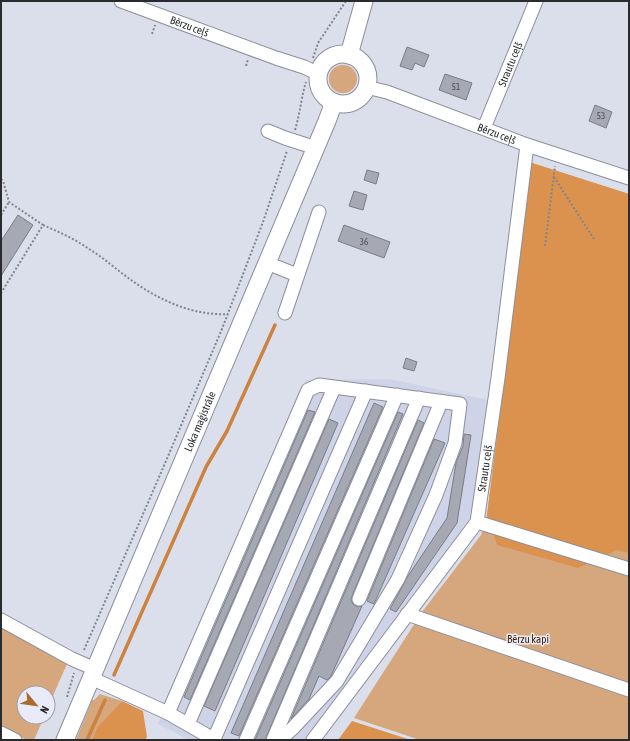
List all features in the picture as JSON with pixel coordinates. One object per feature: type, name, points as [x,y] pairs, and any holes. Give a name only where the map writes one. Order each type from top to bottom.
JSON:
[{"type":"main road","points":[[349,55],[364,1]]},
{"type":"main road","points":[[341,54],[349,55],[357,58],[363,64],[368,79],[363,95],[349,103],[342,104],[327,98],[321,91],[311,70],[321,67],[326,60],[333,56],[341,54]]},
{"type":"main road","name":"Loka maģistrāle","points":[[64,740],[316,148],[334,102]]},
{"type":"street","name":"Bērzu ceļš","points":[[121,1],[311,70]]},
{"type":"street","name":"Strautu ceļš","points":[[484,128],[536,1]]},
{"type":"street","name":"Bērzu ceļš","points":[[366,87],[400,96],[527,145],[629,178]]},
{"type":"street","points":[[268,131],[316,148]]},
{"type":"street","name":"Strautu ceļš","points":[[313,740],[477,522],[498,378],[527,145]]},
{"type":"street","points":[[285,313],[319,212]]},
{"type":"street","points":[[267,263],[298,275]]},
{"type":"street","points":[[168,713],[308,390],[319,385],[460,404],[455,443],[436,495],[398,579],[337,681],[280,740]]},
{"type":"street","points":[[188,724],[334,388]]},
{"type":"street","points":[[1,620],[78,663],[93,674],[168,713],[215,740],[366,391]]},
{"type":"street","points":[[246,740],[397,395]]},
{"type":"street","points":[[273,740],[418,398]]},
{"type":"street","points":[[358,599],[441,402]]},
{"type":"street","points":[[477,522],[629,570]]},
{"type":"street","points":[[407,614],[629,690]]},
{"type":"street","points":[[1,732],[15,740]]},
{"type":"path","points":[[66,700],[78,663],[228,314],[298,120],[302,95],[318,44],[346,1]]},
{"type":"path","points":[[545,246],[557,154]]},
{"type":"path","points":[[554,176],[594,239]]},
{"type":"path","points":[[1,179],[3,181],[9,202],[43,225],[66,235],[91,250],[132,280],[162,299],[206,314],[228,314]]},
{"type":"path","points":[[1,214],[9,202]]},
{"type":"path","points":[[1,293],[43,225]]},
{"type":"shaded area","points":[[532,163],[629,194],[629,553],[617,550],[578,568],[497,545],[487,515]]},
{"type":"shaded area","points":[[389,379],[488,400],[470,518],[306,740],[189,740],[158,724],[306,380]]},
{"type":"shaded area","points":[[122,701],[143,711],[147,737],[145,740],[92,740],[97,727]]},
{"type":"shaded area","points":[[352,721],[411,740],[338,740]]},
{"type":"green space","points":[[343,65],[353,69],[357,79],[353,89],[343,93],[333,89],[329,79],[333,69]]},
{"type":"green space","name":"Bērzu kapi","points":[[532,163],[629,194],[629,740],[420,740],[354,718],[422,612],[481,535],[487,515]]},
{"type":"green space","points":[[1,627],[67,664],[56,689],[56,685],[16,685],[16,725],[41,725],[34,740],[27,740],[1,727]]},
{"type":"green space","points":[[100,694],[122,701],[97,727],[92,740],[76,740],[92,700]]},
{"type":"building","points":[[407,47],[429,55],[424,67],[415,63],[412,70],[400,66]]},
{"type":"building","points":[[445,74],[472,83],[466,100],[439,90]]},
{"type":"building","points":[[595,105],[612,112],[606,128],[589,121]]},
{"type":"building","points":[[367,170],[379,173],[376,184],[364,180]]},
{"type":"building","points":[[354,191],[367,195],[363,210],[349,206]]},
{"type":"building","points":[[18,215],[33,225],[1,276],[1,241]]},
{"type":"building","points":[[344,225],[390,242],[384,258],[338,241]]},
{"type":"building","points":[[406,358],[417,362],[414,371],[403,368]]},
{"type":"building","points":[[374,403],[383,407],[239,736],[231,733]]},
{"type":"building","points":[[308,410],[315,412],[190,700],[184,697]]},
{"type":"building","points":[[398,412],[403,414],[265,740],[255,740]]},
{"type":"building","points":[[329,419],[338,423],[215,711],[204,706]]},
{"type":"building","points":[[418,420],[424,423],[352,596],[351,600],[353,604],[356,606],[362,606],[331,676],[327,680],[319,676],[309,699],[291,719]]},
{"type":"building","points":[[464,434],[471,435],[457,523],[396,612],[390,609],[408,576],[447,518],[456,463],[463,446]]},
{"type":"building","points":[[434,439],[445,443],[374,604],[367,601]]},
{"type":"waterway","points":[[114,675],[206,467],[227,431],[275,325]]},
{"type":"waterway","points":[[87,740],[105,700]]}]
